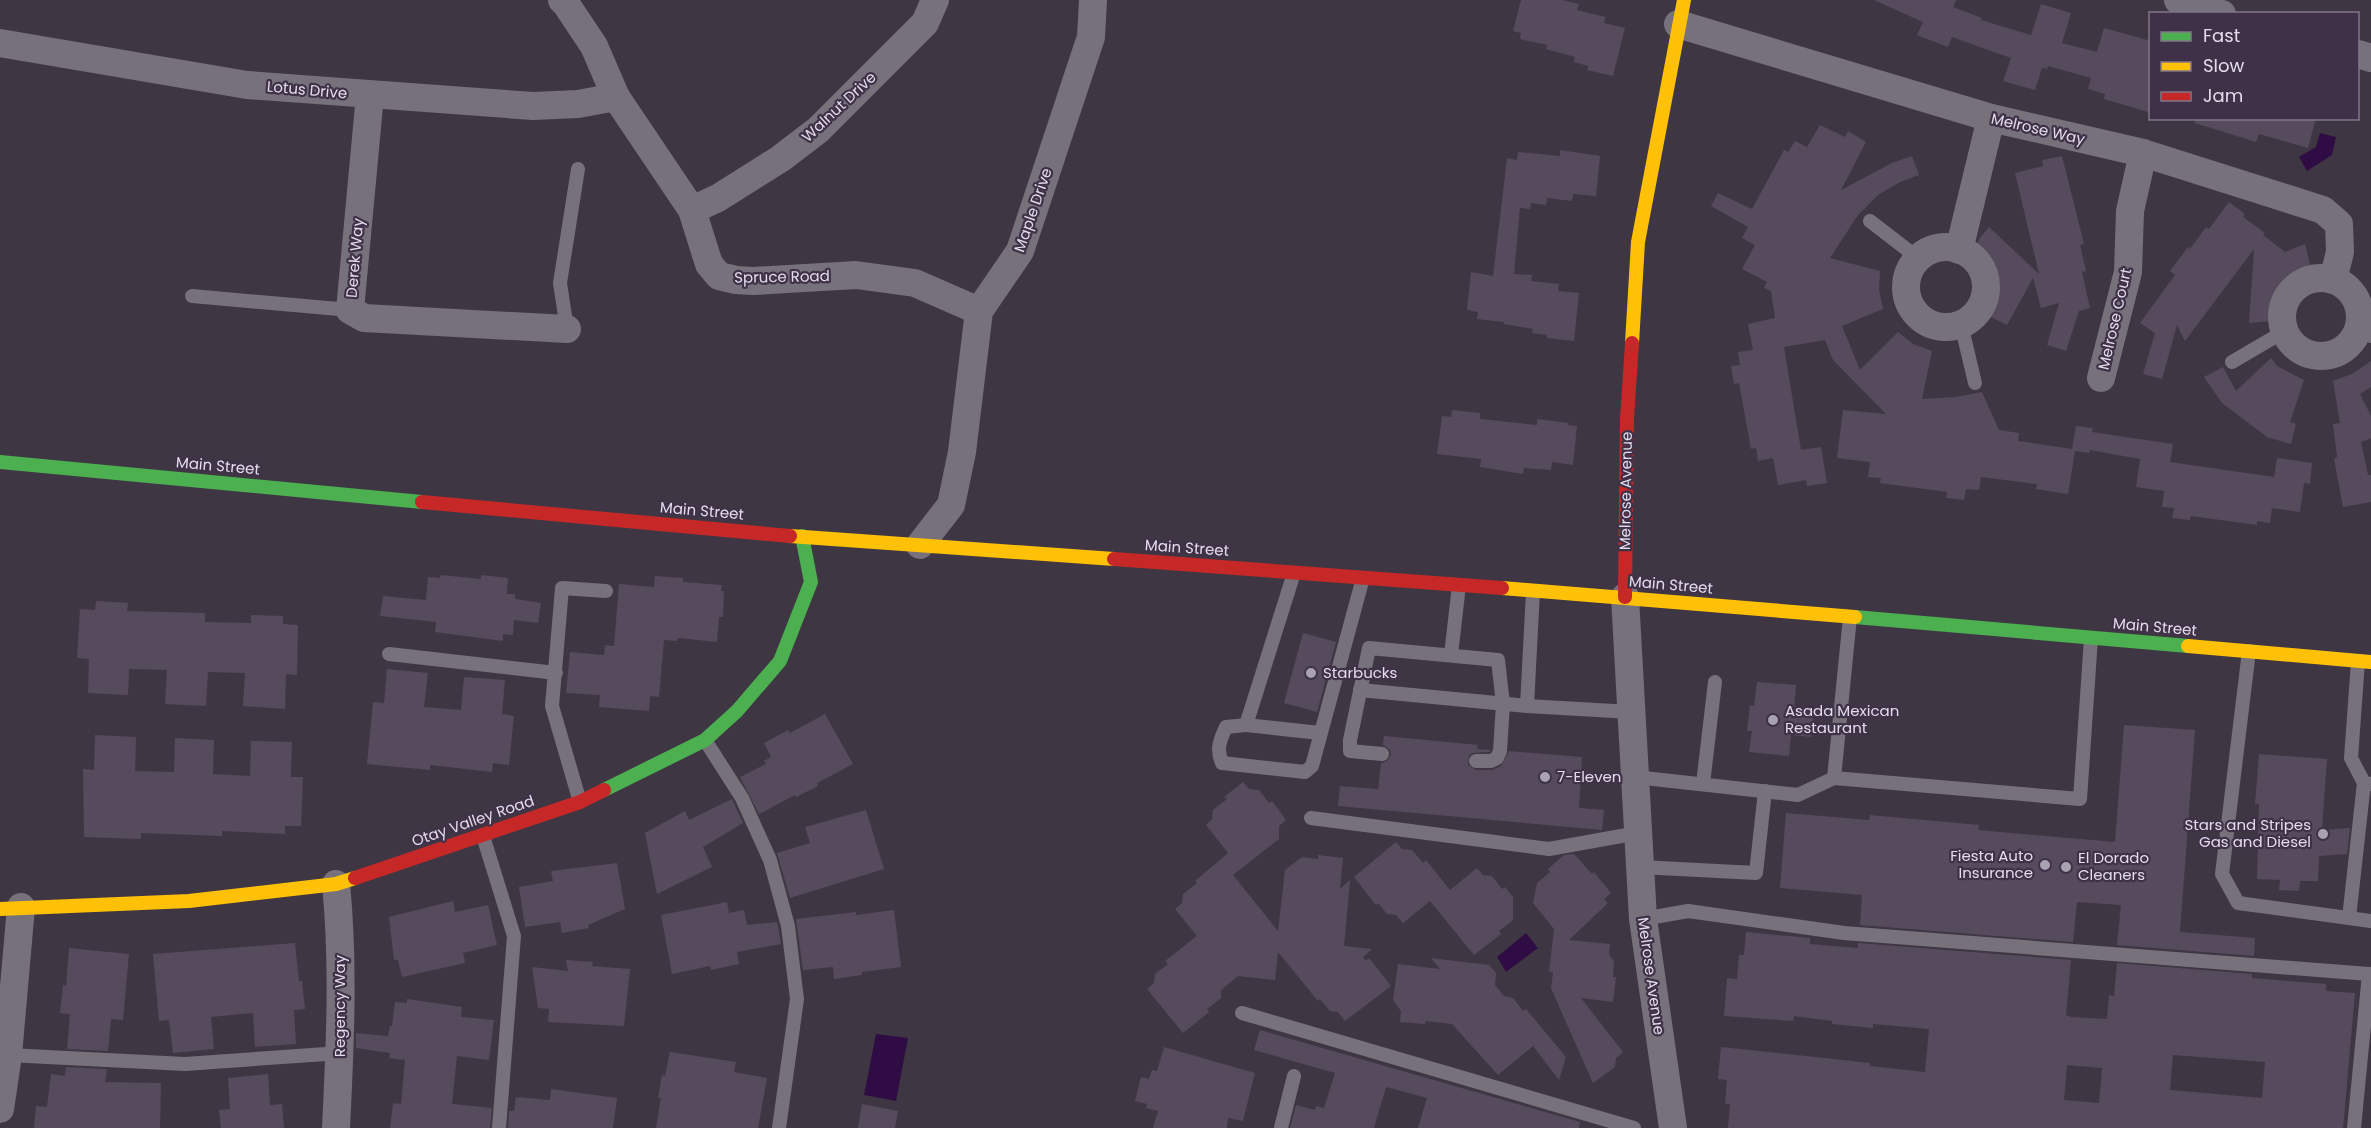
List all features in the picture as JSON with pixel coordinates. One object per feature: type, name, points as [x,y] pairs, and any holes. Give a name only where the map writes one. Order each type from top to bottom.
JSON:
[{"type":"main road","name":"Melrose Avenue","points":[[1625,597],[1627,419],[1638,242],[1681,12]]},
{"type":"main road","name":"Main Street","points":[[0,462],[802,536],[1625,597],[2364,661]]},
{"type":"main road","name":"Otay Valley Road","points":[[10,908],[189,901],[336,884],[580,802],[705,740],[737,711],[780,661],[811,582],[802,536]]},
{"type":"street","name":"Spruce Road","points":[[562,0],[594,46],[616,97],[692,210],[709,264],[719,276],[753,281],[856,275],[915,283],[979,311]]},
{"type":"street","name":"Walnut Drive","points":[[692,210],[718,198],[780,159],[818,130],[925,23],[935,0]]},
{"type":"street","name":"Maple Drive","points":[[920,545],[951,505],[962,452],[979,311],[1020,251],[1091,37],[1093,0]]},
{"type":"street","points":[[2178,0],[2216,12]]},
{"type":"street","name":"Melrose Way","points":[[1681,12],[1991,118],[2143,153],[2324,210],[2339,224],[2340,252],[2333,280]]},
{"type":"street","name":"Lotus Drive","points":[[0,43],[247,85],[533,106],[578,104],[616,97]]},
{"type":"street","name":"Derek Way","points":[[370,95],[350,310],[364,318],[567,329]]},
{"type":"street","points":[[1959,249],[1991,118]]},
{"type":"street","name":"Melrose Court","points":[[2101,378],[2128,272],[2130,211],[2143,153]]},
{"type":"street","points":[[1937,248],[1959,249],[1971,256],[1980,267],[1985,279],[1985,293],[1981,306],[1973,316],[1961,324],[1950,327],[1937,326],[1916,314],[1909,304],[1906,280],[1918,258],[1937,248]]},
{"type":"street","points":[[2320,278],[2333,280],[2342,284],[2356,300],[2365,333],[2341,351],[2315,356],[2302,351],[2292,343],[2285,331],[2282,319],[2283,306],[2288,295],[2308,280],[2320,278]]},
{"type":"street","name":"Melrose Avenue","points":[[1625,597],[1643,919],[1673,1128]]},
{"type":"street","name":"Regency Way","points":[[336,884],[340,926],[340,1053],[336,1128]]},
{"type":"street","points":[[0,1109],[8,1055],[10,908]]},
{"type":"lane","points":[[567,329],[560,283],[578,169]]},
{"type":"lane","points":[[1870,221],[1918,258]]},
{"type":"lane","points":[[192,296],[350,310]]},
{"type":"lane","points":[[1961,324],[1975,383]]},
{"type":"lane","points":[[2232,362],[2285,331]]},
{"type":"lane","points":[[1246,725],[1294,573]]},
{"type":"lane","points":[[1320,733],[1246,725],[1226,727],[1219,743],[1218,753],[1222,763],[1305,772],[1312,766],[1363,578]]},
{"type":"lane","points":[[1451,655],[1459,585]]},
{"type":"lane","points":[[580,802],[552,706],[562,588],[606,591]]},
{"type":"lane","points":[[1527,706],[1533,591]]},
{"type":"lane","points":[[1834,778],[1850,617]]},
{"type":"lane","points":[[1635,777],[1798,795],[1834,778],[2080,799],[2091,638]]},
{"type":"lane","points":[[1382,754],[1350,751],[1350,740],[1369,648],[1498,660],[1503,704],[1497,758],[1491,761],[1476,760]]},
{"type":"lane","points":[[2249,651],[2222,874],[2238,903],[2371,921]]},
{"type":"lane","points":[[389,654],[556,673]]},
{"type":"lane","points":[[2349,918],[2367,783],[2350,758],[2364,661]]},
{"type":"lane","points":[[1703,784],[1715,682]]},
{"type":"lane","points":[[1360,690],[1527,706],[1632,712]]},
{"type":"lane","points":[[705,740],[742,798],[770,860],[788,926],[797,999],[779,1128]]},
{"type":"lane","points":[[1640,867],[1756,873],[1765,791]]},
{"type":"lane","points":[[1311,818],[1549,849],[1638,833]]},
{"type":"lane","points":[[483,836],[514,936],[499,1128]]},
{"type":"lane","points":[[1643,919],[1689,911],[1844,933],[2369,974],[2354,1128]]},
{"type":"lane","points":[[1242,1013],[1634,1128]]},
{"type":"lane","points":[[8,1055],[185,1064],[340,1053]]},
{"type":"lane","points":[[1281,1128],[1294,1076]]},
{"type":"shaded area","points":[[2320,133],[2336,137],[2332,155],[2307,171],[2299,157],[2316,147]]},
{"type":"shaded area","points":[[1526,933],[1538,948],[1506,972],[1497,957]]},
{"type":"shaded area","points":[[876,1034],[908,1038],[896,1101],[864,1095]]},
{"type":"building","points":[[1521,0],[1562,0],[1579,4],[1577,10],[1606,17],[1604,23],[1625,28],[1613,76],[1587,70],[1588,66],[1574,62],[1575,57],[1546,49],[1547,45],[1520,39],[1521,33],[1513,31]]},
{"type":"building","points":[[1874,0],[1956,0],[1953,7],[1982,18],[1981,20],[2031,35],[2041,4],[2071,13],[2062,43],[2097,52],[2104,28],[2149,40],[2149,112],[2104,99],[2105,94],[2088,89],[2091,78],[2048,66],[2047,69],[2042,68],[2035,90],[2003,81],[2011,58],[1952,37],[1948,47],[1917,35],[1923,22]]},
{"type":"building","points":[[2195,120],[2315,120],[2308,148],[2259,134],[2256,142],[2195,123]]},
{"type":"building","points":[[1820,125],[1845,137],[1848,131],[1866,142],[1841,190],[1892,163],[1912,156],[1919,175],[1900,182],[1878,195],[1858,215],[1830,258],[1880,271],[1879,290],[1883,309],[1842,326],[1860,370],[1898,332],[1913,344],[1932,351],[1922,399],[1956,397],[1982,392],[1999,430],[2019,433],[2018,441],[2072,449],[2076,426],[2093,428],[2092,432],[2173,444],[2170,462],[2274,477],[2277,458],[2312,463],[2310,484],[2304,483],[2300,512],[2272,508],[2270,523],[2257,521],[2257,525],[2191,516],[2190,520],[2172,518],[2174,508],[2162,507],[2164,491],[2136,487],[2140,459],[2090,450],[2089,453],[2075,451],[2068,494],[2036,489],[2037,484],[1981,477],[1979,490],[1966,489],[1964,500],[1946,498],[1947,492],[1880,483],[1881,478],[1868,477],[1870,462],[1837,458],[1843,410],[1886,414],[1833,360],[1825,340],[1784,347],[1801,450],[1821,447],[1827,483],[1807,486],[1806,480],[1778,485],[1773,458],[1758,461],[1756,448],[1751,449],[1739,383],[1734,384],[1731,366],[1740,365],[1738,352],[1753,350],[1748,324],[1775,318],[1771,291],[1764,288],[1767,282],[1742,269],[1755,245],[1742,238],[1748,227],[1711,206],[1718,193],[1752,209],[1784,150],[1788,152],[1795,141],[1807,147]]},
{"type":"building","points":[[1560,150],[1600,156],[1596,196],[1573,194],[1572,201],[1547,198],[1546,205],[1531,203],[1530,209],[1520,208],[1514,274],[1532,275],[1531,281],[1559,284],[1558,291],[1579,293],[1574,341],[1547,338],[1547,335],[1532,333],[1533,329],[1504,324],[1504,322],[1477,319],[1478,312],[1467,310],[1471,272],[1493,276],[1507,158],[1517,160],[1518,152],[1560,156]]},
{"type":"building","points":[[2062,156],[2084,244],[2080,245],[2086,271],[2082,272],[2090,308],[2079,311],[2066,351],[2047,345],[2059,303],[2041,308],[2033,278],[2007,325],[1987,315],[1996,297],[1996,278],[1992,264],[1977,246],[1979,239],[1989,227],[2039,274],[2015,173],[2043,166],[2042,160]]},
{"type":"building","points":[[2229,202],[2245,214],[2243,217],[2265,233],[2263,235],[2285,252],[2305,244],[2310,264],[2287,277],[2280,286],[2273,301],[2271,321],[2249,323],[2254,249],[2185,341],[2177,325],[2162,379],[2143,374],[2155,333],[2140,323],[2175,275],[2170,271],[2206,227],[2209,229]]},
{"type":"building","points":[[2271,358],[2277,366],[2304,380],[2290,422],[2296,424],[2291,444],[2267,437],[2222,403],[2204,377],[2223,367],[2236,391]]},
{"type":"building","points":[[2371,361],[2371,387],[2360,394],[2371,416],[2371,438],[2361,442],[2368,475],[2371,475],[2371,502],[2343,507],[2334,459],[2337,457],[2333,424],[2340,423],[2333,381],[2352,374]]},
{"type":"building","points":[[1452,410],[1480,413],[1480,419],[1537,425],[1537,419],[1577,426],[1573,465],[1552,462],[1551,470],[1524,468],[1523,474],[1480,467],[1481,459],[1437,454],[1442,416],[1451,417]]},
{"type":"building","points":[[441,575],[481,579],[481,575],[508,578],[507,594],[515,594],[515,599],[541,603],[538,623],[514,620],[513,635],[503,634],[503,641],[435,632],[436,622],[380,616],[383,596],[426,600],[428,577],[440,578]]},
{"type":"building","points":[[655,576],[683,578],[683,582],[722,585],[721,591],[724,591],[723,617],[719,617],[717,642],[678,638],[677,641],[664,640],[659,697],[650,696],[649,711],[599,707],[600,695],[566,693],[570,652],[604,655],[605,645],[614,646],[619,584],[654,587]]},
{"type":"building","points":[[96,601],[128,603],[127,611],[205,613],[205,622],[251,623],[251,615],[283,616],[283,624],[298,625],[297,675],[286,674],[285,709],[243,706],[245,673],[208,672],[206,706],[165,704],[167,670],[129,669],[128,695],[88,693],[89,659],[77,658],[80,609],[95,610]]},
{"type":"building","name":"Starbucks","points":[[1303,633],[1336,642],[1317,712],[1284,703]]},
{"type":"building","points":[[387,669],[428,673],[424,707],[461,710],[464,677],[505,680],[502,714],[514,716],[509,765],[493,763],[492,772],[430,765],[430,770],[367,764],[373,702],[384,703]]},
{"type":"building","points":[[1757,682],[1796,685],[1794,710],[1814,712],[1811,737],[1791,735],[1789,756],[1749,752],[1752,731],[1747,731],[1750,705],[1754,706]]},
{"type":"building","points":[[825,714],[853,764],[817,783],[818,786],[759,814],[740,777],[766,764],[764,761],[771,757],[764,743],[788,730],[790,733]]},
{"type":"building","points":[[2124,725],[2195,730],[2180,932],[2255,938],[2254,956],[2117,945],[2121,905],[2077,902],[2073,942],[1860,925],[1862,895],[1780,888],[1786,813],[1869,820],[1870,815],[1979,825],[1978,830],[2115,842]]},
{"type":"building","points":[[95,735],[136,737],[135,771],[174,772],[175,738],[214,740],[213,774],[250,776],[251,741],[292,742],[291,777],[303,777],[301,826],[285,826],[285,834],[222,831],[222,836],[141,833],[141,839],[84,837],[83,769],[94,770]]},
{"type":"building","points":[[1384,736],[1478,745],[1477,749],[1491,750],[1472,753],[1469,756],[1468,765],[1476,770],[1492,770],[1501,766],[1509,751],[1582,757],[1579,808],[1604,810],[1602,830],[1338,806],[1340,786],[1378,789],[1381,763],[1386,762],[1391,755],[1390,750],[1383,745]]},
{"type":"building","points":[[2259,754],[2327,759],[2322,830],[2350,828],[2347,854],[2319,856],[2318,881],[2300,881],[2299,891],[2279,890],[2280,880],[2257,879],[2259,804],[2255,804]]},
{"type":"building","points":[[1243,782],[1249,789],[1259,790],[1269,803],[1272,801],[1286,820],[1279,826],[1279,839],[1233,875],[1278,931],[1285,870],[1302,857],[1318,859],[1318,855],[1343,858],[1340,889],[1350,880],[1344,946],[1372,949],[1363,957],[1366,961],[1369,958],[1391,986],[1345,1021],[1338,1012],[1330,1011],[1320,999],[1318,1001],[1278,952],[1275,980],[1238,976],[1221,990],[1221,998],[1207,1009],[1209,1012],[1183,1033],[1147,989],[1154,983],[1155,974],[1168,964],[1165,961],[1197,936],[1175,909],[1182,903],[1183,894],[1197,883],[1195,881],[1228,853],[1206,825],[1212,819],[1213,810],[1227,799],[1224,797]]},
{"type":"building","points":[[732,799],[743,823],[703,847],[712,867],[657,894],[645,833],[685,811],[689,820]]},
{"type":"building","points":[[866,810],[884,869],[790,898],[777,853],[810,843],[805,827]]},
{"type":"building","points":[[1396,842],[1402,849],[1412,850],[1423,863],[1426,860],[1450,890],[1477,868],[1483,875],[1492,876],[1502,889],[1505,887],[1513,897],[1513,920],[1499,931],[1501,934],[1474,955],[1430,901],[1403,923],[1396,915],[1387,914],[1378,903],[1376,905],[1354,877]]},
{"type":"building","points":[[1574,854],[1592,874],[1594,872],[1611,893],[1604,899],[1608,903],[1569,940],[1610,944],[1609,955],[1614,961],[1613,977],[1616,977],[1613,1002],[1581,998],[1623,1052],[1616,1058],[1615,1067],[1593,1083],[1551,988],[1553,972],[1549,972],[1554,929],[1533,903],[1537,883],[1550,872],[1548,869],[1564,855]]},
{"type":"building","points":[[617,863],[625,909],[588,925],[589,928],[562,933],[560,922],[525,927],[519,887],[553,881],[551,871]]},
{"type":"building","points":[[453,901],[455,912],[488,905],[497,945],[463,953],[465,963],[402,977],[398,960],[394,960],[389,917]]},
{"type":"building","points":[[727,902],[729,913],[744,910],[747,925],[777,922],[781,944],[737,952],[739,964],[711,970],[710,966],[672,974],[661,915]]},
{"type":"building","points":[[894,910],[901,967],[862,972],[862,975],[834,979],[833,967],[803,970],[796,919]]},
{"type":"building","points":[[1746,932],[1810,938],[1810,944],[1858,948],[1858,943],[2071,960],[2066,1015],[2107,1019],[2109,995],[2114,996],[2117,963],[2252,974],[2252,978],[2326,984],[2326,991],[2355,993],[2343,1128],[1728,1128],[1730,1104],[1725,1104],[1727,1080],[1718,1079],[1721,1047],[1870,1063],[1870,1066],[1925,1072],[1929,1029],[1873,1024],[1873,1028],[1832,1024],[1832,1021],[1794,1016],[1793,1021],[1724,1016],[1727,978],[1737,979],[1739,955],[1744,955]],"holes":[[[2173,1055],[2265,1062],[2262,1098],[2170,1090]],[[2067,1065],[2102,1068],[2099,1103],[2064,1100]]]},
{"type":"building","points":[[295,943],[305,1009],[294,1010],[296,1044],[255,1047],[253,1013],[211,1017],[214,1049],[173,1053],[169,1020],[159,1021],[153,954]]},
{"type":"building","points":[[69,948],[129,954],[123,1020],[111,1019],[108,1051],[67,1049],[70,1014],[60,1013],[63,985],[66,986]]},
{"type":"building","points":[[1431,958],[1489,965],[1496,973],[1495,985],[1504,996],[1513,998],[1523,1011],[1526,1009],[1566,1057],[1559,1080],[1533,1046],[1498,1075],[1452,1024],[1426,1021],[1425,1024],[1400,1022],[1401,1011],[1393,1000],[1398,964],[1440,969]]},
{"type":"building","points":[[566,960],[593,962],[592,966],[630,969],[624,1026],[548,1022],[549,1009],[538,1008],[532,967],[568,971]]},
{"type":"building","points":[[407,999],[462,1007],[461,1017],[494,1020],[489,1060],[457,1056],[452,1104],[492,1108],[490,1128],[390,1128],[393,1103],[401,1104],[405,1060],[389,1058],[390,1053],[356,1048],[356,1033],[388,1036],[390,1026],[392,1026],[395,1002],[407,1003]]},
{"type":"building","points":[[1260,1030],[1580,1122],[1579,1128],[1418,1128],[1427,1098],[1386,1087],[1374,1128],[1290,1128],[1296,1105],[1315,1110],[1316,1106],[1324,1108],[1335,1073],[1254,1050]]},
{"type":"building","points":[[1164,1047],[1255,1073],[1243,1121],[1228,1118],[1227,1128],[1153,1128],[1158,1111],[1146,1108],[1147,1104],[1135,1101],[1141,1077],[1149,1079],[1152,1070],[1157,1071]]},
{"type":"building","points":[[670,1052],[736,1062],[734,1072],[767,1078],[758,1128],[656,1128],[662,1075],[665,1076]]},
{"type":"building","points":[[66,1067],[107,1069],[105,1082],[161,1083],[160,1128],[34,1128],[36,1106],[47,1107],[51,1074],[65,1076]]},
{"type":"building","points":[[268,1074],[270,1105],[282,1104],[284,1128],[221,1128],[219,1110],[230,1109],[228,1078]]},
{"type":"building","points":[[551,1089],[617,1098],[613,1128],[508,1128],[509,1111],[514,1111],[516,1097],[550,1100]]},
{"type":"building","points":[[862,1104],[898,1111],[895,1128],[858,1128]]},
{"type":"traffic: fast","points":[[0,462],[422,502]]},
{"type":"traffic: fast","points":[[604,790],[705,740],[737,711],[780,661],[811,582],[802,536]]},
{"type":"traffic: fast","points":[[1855,617],[2188,646]]},
{"type":"traffic: slow","points":[[1632,343],[1638,242],[1684,0]]},
{"type":"traffic: slow","points":[[790,536],[1114,559]]},
{"type":"traffic: slow","points":[[1502,588],[1855,617]]},
{"type":"traffic: slow","points":[[2188,646],[2371,662]]},
{"type":"traffic: slow","points":[[0,909],[189,901],[336,884],[355,878]]},
{"type":"traffic: jam","points":[[1625,597],[1627,419],[1632,343]]},
{"type":"traffic: jam","points":[[422,502],[790,536]]},
{"type":"traffic: jam","points":[[1114,559],[1502,588]]},
{"type":"traffic: jam","points":[[355,878],[580,802],[604,790]]},
{"type":"place","name":"Starbucks","points":[[1311,673]]},
{"type":"place","name":"Asada Mexican Restaurant","points":[[1773,720]]},
{"type":"place","name":"7-Eleven","points":[[1545,777]]},
{"type":"place","name":"Stars and Stripes Gas and Diesel","points":[[2323,834]]},
{"type":"place","name":"Fiesta Auto Insurance","points":[[2045,865]]},
{"type":"place","name":"El Dorado Cleaners","points":[[2066,867]]}]
